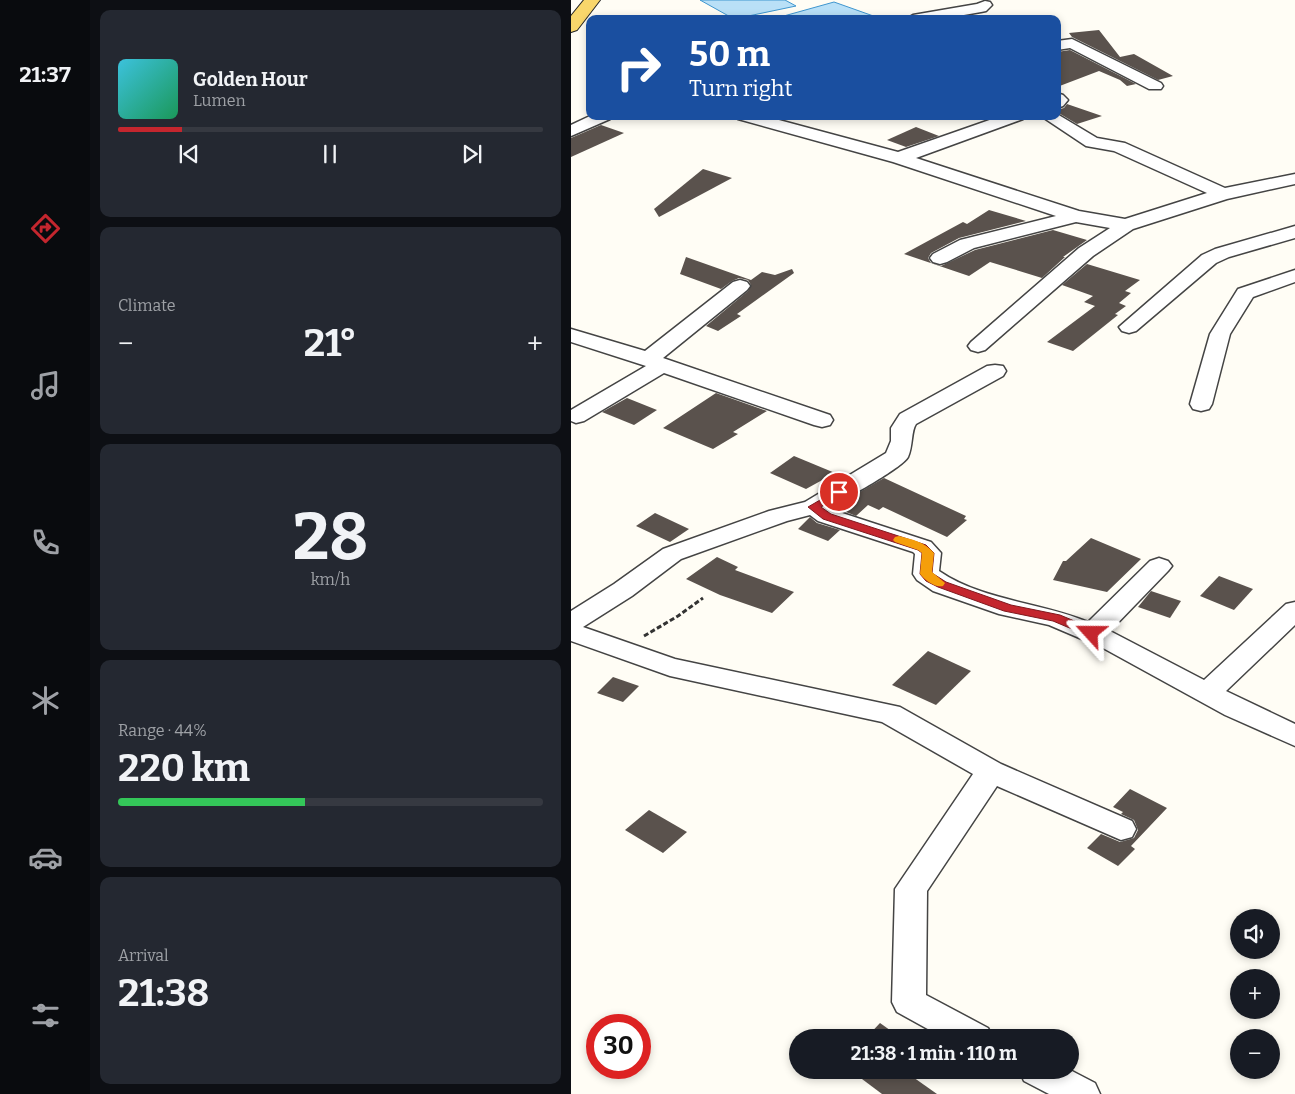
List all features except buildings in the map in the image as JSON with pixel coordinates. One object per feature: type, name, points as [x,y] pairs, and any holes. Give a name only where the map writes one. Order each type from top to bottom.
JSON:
[{"type":"main road","points":[[572,24],[592,0]]},
{"type":"street","points":[[943,15],[986,9]]},
{"type":"street","points":[[1065,45],[1155,86]]},
{"type":"street","points":[[571,132],[596,120]]},
{"type":"street","points":[[759,120],[899,158],[1004,194],[1076,216],[1126,225]]},
{"type":"street","points":[[899,158],[1006,120]]},
{"type":"street","points":[[1056,120],[1092,142],[1119,147],[1223,194]]},
{"type":"street","points":[[978,346],[1086,252],[1126,225],[1223,194],[1295,179]]},
{"type":"street","points":[[940,258],[967,244],[1076,216]]},
{"type":"street","points":[[1129,327],[1209,260],[1222,253],[1295,232]]},
{"type":"street","points":[[1201,404],[1220,334],[1245,293],[1295,276]]},
{"type":"street","points":[[577,416],[655,362],[740,286]]},
{"type":"street","points":[[571,335],[822,420]]},
{"type":"street","points":[[571,623],[623,590],[672,554],[778,516],[814,507],[896,457],[902,441],[902,428],[908,419],[995,371]]},
{"type":"street","points":[[814,507],[827,516],[922,547],[928,553],[926,574],[942,585],[1008,608],[1056,618],[1113,642],[1235,708],[1295,736]]},
{"type":"street","points":[[1091,633],[1159,566]]},
{"type":"street","points":[[1207,693],[1295,610]]},
{"type":"street","points":[[571,632],[670,667],[889,714],[991,771],[1121,829]]},
{"type":"street","points":[[959,1029],[909,1002],[911,889],[991,771]]},
{"type":"street","points":[[1054,1079],[1082,1094]]},
{"type":"path","points":[[620,650],[679,616],[703,598]]},
{"type":"water","points":[[700,0],[785,0],[796,6],[753,15],[727,15]]},
{"type":"water","points":[[834,2],[871,15],[787,15]]},
{"type":"slow traffic","points":[[899,540],[922,547],[928,553],[926,574],[939,583]]},
{"type":"route","points":[[839,492],[814,507],[827,516],[922,547],[928,553],[926,574],[942,585],[1008,608],[1056,618],[1091,633]]}]
